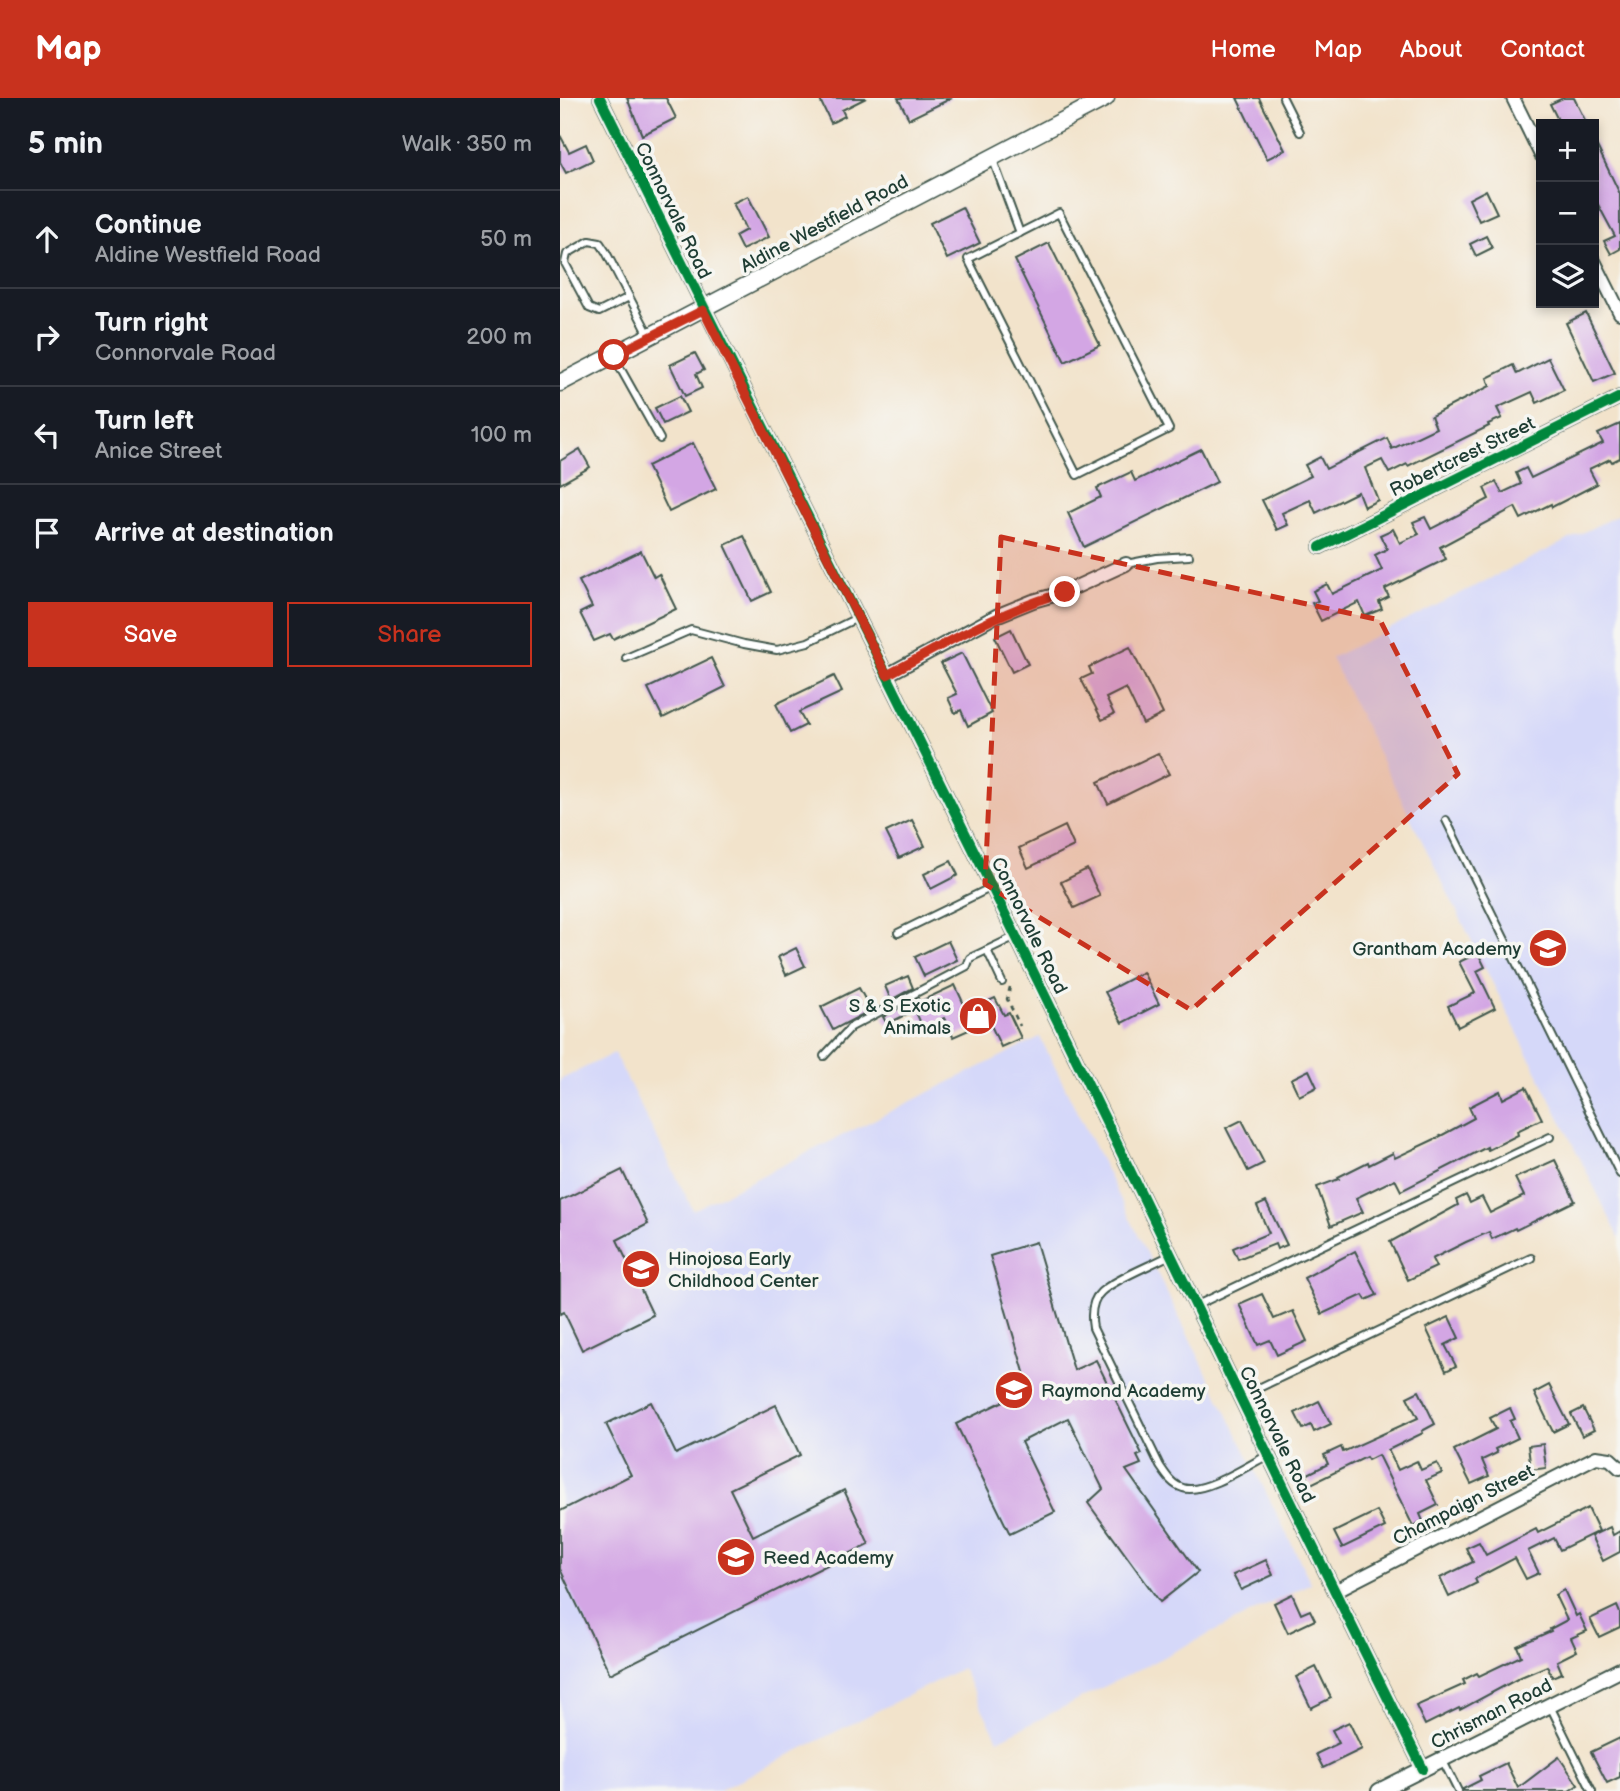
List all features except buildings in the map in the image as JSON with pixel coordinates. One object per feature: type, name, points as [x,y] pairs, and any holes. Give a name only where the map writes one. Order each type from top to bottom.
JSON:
[{"type":"main road","name":"Aldine Westfield Road","points":[[560,383],[1106,98]]},
{"type":"street","name":"Connorvale Road","points":[[600,98],[992,887],[1423,1769]]},
{"type":"street","points":[[1513,98],[1536,145]]},
{"type":"street","points":[[1599,271],[1620,313]]},
{"type":"street","name":"Robertcrest Street","points":[[1320,547],[1620,397]]},
{"type":"street","points":[[887,675],[996,616],[1065,592],[1126,564]]},
{"type":"street","name":"Champaign Street","points":[[1335,1591],[1595,1457],[1615,1464]]},
{"type":"street","name":"Chrisman Road","points":[[1379,1791],[1620,1670]]},
{"type":"lane","points":[[1283,98],[1300,132]]},
{"type":"lane","points":[[992,158],[1020,233]]},
{"type":"lane","points":[[1059,213],[1169,429],[1077,475],[968,259],[1020,233],[1059,213]]},
{"type":"lane","points":[[629,297],[599,312],[589,308],[565,263],[567,254],[589,241],[600,243],[650,336]]},
{"type":"lane","points":[[614,355],[660,439]]},
{"type":"lane","points":[[1126,564],[1189,556]]},
{"type":"lane","points":[[626,658],[691,629],[776,650],[808,642],[859,617]]},
{"type":"lane","points":[[1446,820],[1620,1174]]},
{"type":"lane","points":[[898,933],[992,887]]},
{"type":"lane","points":[[824,1056],[851,1027],[967,967],[970,958],[1016,936]]},
{"type":"lane","points":[[987,950],[1002,982]]},
{"type":"lane","points":[[1195,1306],[1549,1138]]},
{"type":"lane","points":[[1170,1255],[1100,1293],[1093,1305],[1091,1316],[1093,1328],[1154,1453],[1170,1480],[1180,1488],[1194,1491],[1268,1455]]},
{"type":"lane","points":[[1240,1397],[1531,1258]]},
{"type":"lane","points":[[1550,1706],[1592,1791]]},
{"type":"lane","points":[[1442,1759],[1458,1791]]},
{"type":"path","points":[[1002,982],[1010,987],[1007,999],[1011,1013],[1020,1026]]},
{"type":"highlighted area","points":[[1001,537],[1380,620],[1458,774],[1191,1010],[985,884]]},
{"type":"shaded area","name":"Grantham Academy","points":[[1620,514],[1620,1239],[1331,658]]},
{"type":"shaded area","points":[[1040,1037],[1311,1583],[998,1740],[962,1668],[718,1791],[560,1791],[560,1080],[614,1053],[693,1210]]},
{"type":"cycle path","points":[[600,98],[979,861],[1423,1769]]},
{"type":"cycle path","points":[[1320,547],[1620,397]]},
{"type":"place","name":"Grantham Academy","points":[[1548,948]]},
{"type":"place","name":"S & S Exotic Animals","points":[[978,1016]]},
{"type":"place","name":"Hinojosa Early Childhood Center","points":[[641,1269]]},
{"type":"place","name":"Raymond Academy","points":[[1014,1390]]},
{"type":"place","name":"Reed Academy","points":[[736,1557]]},
{"type":"route","points":[[614,355],[703,310],[887,675],[996,616],[1065,592]]}]
